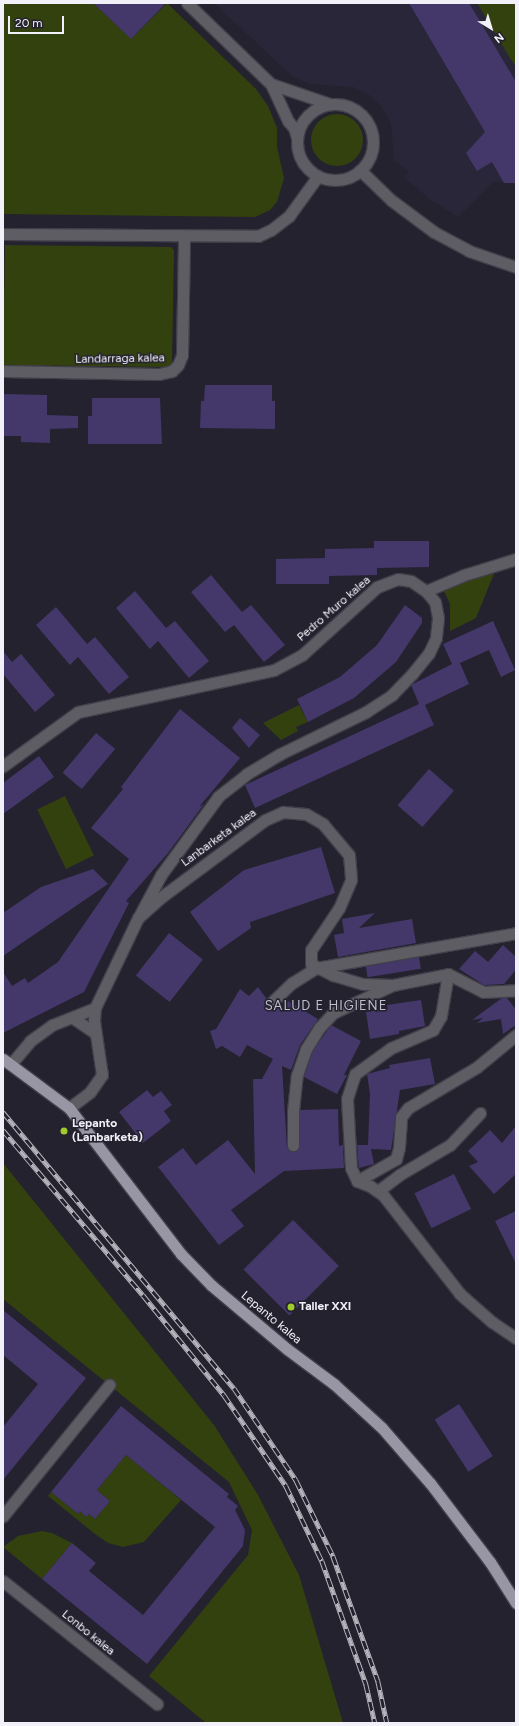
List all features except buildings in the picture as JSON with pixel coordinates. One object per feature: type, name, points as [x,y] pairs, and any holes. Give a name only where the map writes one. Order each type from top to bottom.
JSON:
[{"type":"main road","name":"Lepanto kalea","points":[[7,1062],[69,1108],[181,1254],[201,1274],[287,1349],[334,1384],[382,1428],[430,1483],[490,1562],[516,1603]]},
{"type":"street","points":[[187,3],[271,84],[288,121],[294,128],[302,160],[318,176],[340,180],[360,170],[372,151],[371,129],[358,110],[344,104],[330,104],[271,84]]},
{"type":"street","points":[[297,138],[307,115],[330,104]]},
{"type":"street","points":[[360,170],[391,200],[434,232],[469,251],[516,267]]},
{"type":"street","points":[[3,234],[252,237],[267,233],[289,216],[318,176]]},
{"type":"street","name":"Landarraga kalea","points":[[3,371],[160,374],[172,371],[178,365],[182,355],[184,237]]},
{"type":"street","points":[[426,591],[464,575],[516,559]]},
{"type":"street","name":"Pedro Muro kalea","points":[[3,766],[78,712],[274,670],[302,655],[339,624],[377,586],[398,579],[411,581],[426,591],[435,602],[438,618],[436,638],[429,653],[412,674],[392,695],[366,712],[280,754],[247,774],[218,797],[161,875],[138,918]]},
{"type":"street","name":"Lanbarketa kalea","points":[[69,1108],[94,1089],[102,1075],[95,1033],[95,1008],[138,918],[160,898],[266,820],[283,812],[306,814],[323,824],[342,844],[349,855],[351,880],[339,908],[311,950],[310,958],[316,968]]},
{"type":"street","points":[[270,1003],[292,983],[316,968],[516,933]]},
{"type":"street","points":[[316,968],[363,984],[393,985],[448,974],[483,992],[516,990]]},
{"type":"street","points":[[448,974],[441,1016],[433,1030],[391,1048],[355,1074],[347,1099],[351,1168],[357,1181],[378,1191],[460,1294],[492,1322],[516,1338]]},
{"type":"street","points":[[293,1145],[293,1111],[298,1075],[306,1049],[320,1027],[333,1013],[393,985]]},
{"type":"street","points":[[7,1062],[30,1041],[52,1025],[73,1018],[95,1008]]},
{"type":"street","points":[[73,1018],[95,1033]]},
{"type":"street","points":[[357,1181],[396,1159],[400,1148],[401,1117],[408,1108],[477,1067],[516,1035]]},
{"type":"street","points":[[378,1191],[398,1175],[450,1145],[480,1113]]},
{"type":"street","points":[[3,1516],[109,1385]]},
{"type":"street","name":"Lonbo kalea","points":[[3,1581],[157,1704]]},
{"type":"shaded area","points":[[214,3],[477,3],[516,66],[516,183],[494,181],[458,217],[428,198],[404,177],[409,171],[394,160],[391,123],[381,106],[371,96],[353,87],[309,84],[292,76]]},
{"type":"green space","points":[[3,3],[93,3],[131,39],[167,3],[256,89],[268,106],[277,128],[277,147],[284,178],[277,202],[270,210],[255,217],[3,214]]},
{"type":"green space","points":[[477,3],[516,3],[516,66],[510,58]]},
{"type":"green space","points":[[337,114],[347,116],[355,122],[361,130],[363,140],[361,150],[355,158],[347,164],[337,166],[327,164],[319,158],[313,150],[311,140],[313,130],[319,122],[327,116]]},
{"type":"green space","points":[[5,245],[171,247],[174,250],[172,363],[168,367],[3,365]]},
{"type":"green space","points":[[495,571],[476,618],[450,631],[450,604],[443,589]]},
{"type":"green space","points":[[299,705],[308,722],[296,727],[298,731],[281,740],[263,723]]},
{"type":"green space","points":[[65,796],[94,855],[66,869],[37,810]]},
{"type":"green space","points":[[3,1163],[214,1425],[258,1495],[299,1575],[343,1723],[206,1723],[149,1676],[248,1555],[252,1530],[229,1482],[3,1299]]},
{"type":"green space","points":[[126,1455],[181,1500],[144,1542],[123,1547],[108,1543],[48,1496],[51,1492],[78,1514],[80,1511],[86,1517],[89,1514],[95,1519],[110,1501],[97,1490]]},
{"type":"green space","points":[[42,1531],[52,1533],[72,1543],[42,1579],[3,1547],[18,1536]]},
{"type":"railway","points":[[3,1112],[234,1388],[296,1480],[333,1556],[378,1681],[387,1723]]},
{"type":"railway","points":[[3,1130],[143,1295],[224,1395],[286,1486],[322,1561],[366,1684],[375,1723]]},
{"type":"place","name":"Lepanto (Lanbarketa)","points":[[64,1131]]},
{"type":"place","name":"Taller XXI","points":[[291,1307]]},
{"type":"district","name":"SALUD E HIGIENE","points":[[326,1006]]}]
